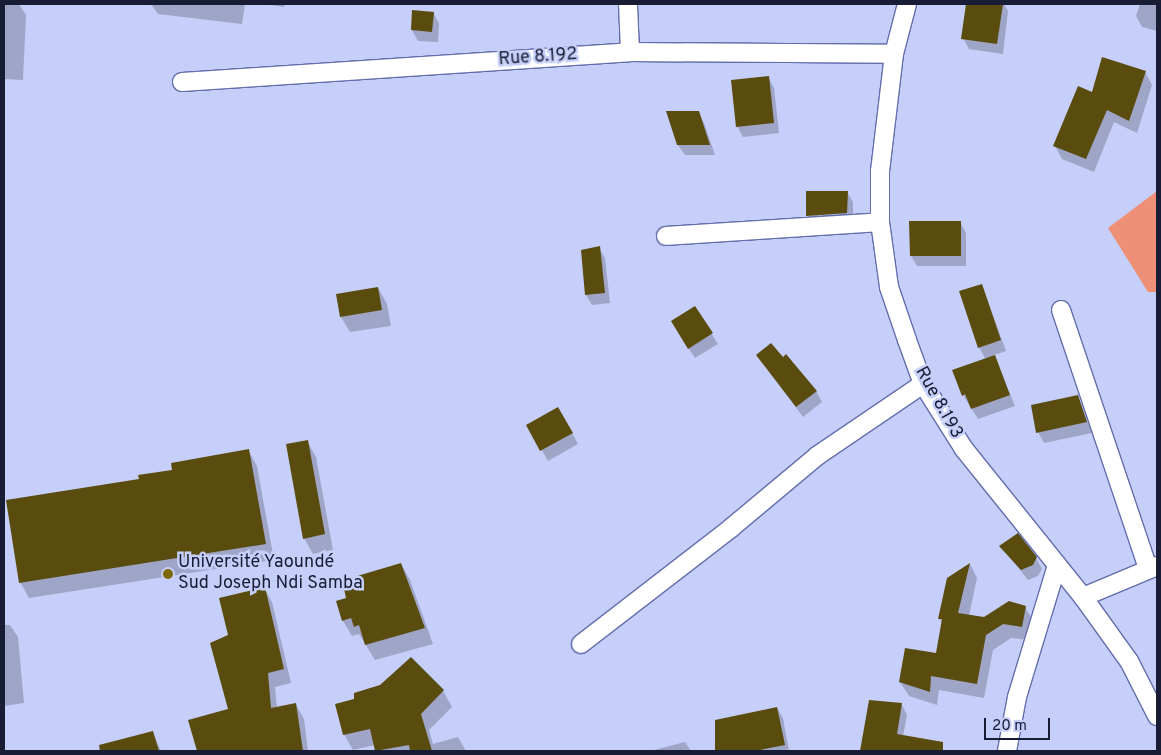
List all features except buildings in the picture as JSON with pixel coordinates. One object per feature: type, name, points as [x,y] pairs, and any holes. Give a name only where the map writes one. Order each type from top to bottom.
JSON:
[{"type":"street","points":[[628,4],[630,52]]},
{"type":"street","name":"Rue 8.193","points":[[907,4],[894,54],[880,172],[880,222],[890,287],[924,384],[964,449],[1083,597],[1129,661],[1157,716]]},
{"type":"street","name":"Rue 8.192","points":[[182,82],[630,52],[894,54]]},
{"type":"street","points":[[666,236],[880,222]]},
{"type":"street","points":[[1062,310],[1153,567],[1083,597]]},
{"type":"street","points":[[581,644],[731,528],[817,456],[924,384]]},
{"type":"street","points":[[1007,751],[1017,697],[1057,566]]},
{"type":"shaded area","points":[[1157,191],[1157,292],[1148,292],[1108,228]]},
{"type":"place","name":"Université Yaoundé Sud Joseph Ndi Samba","points":[[168,574]]}]
